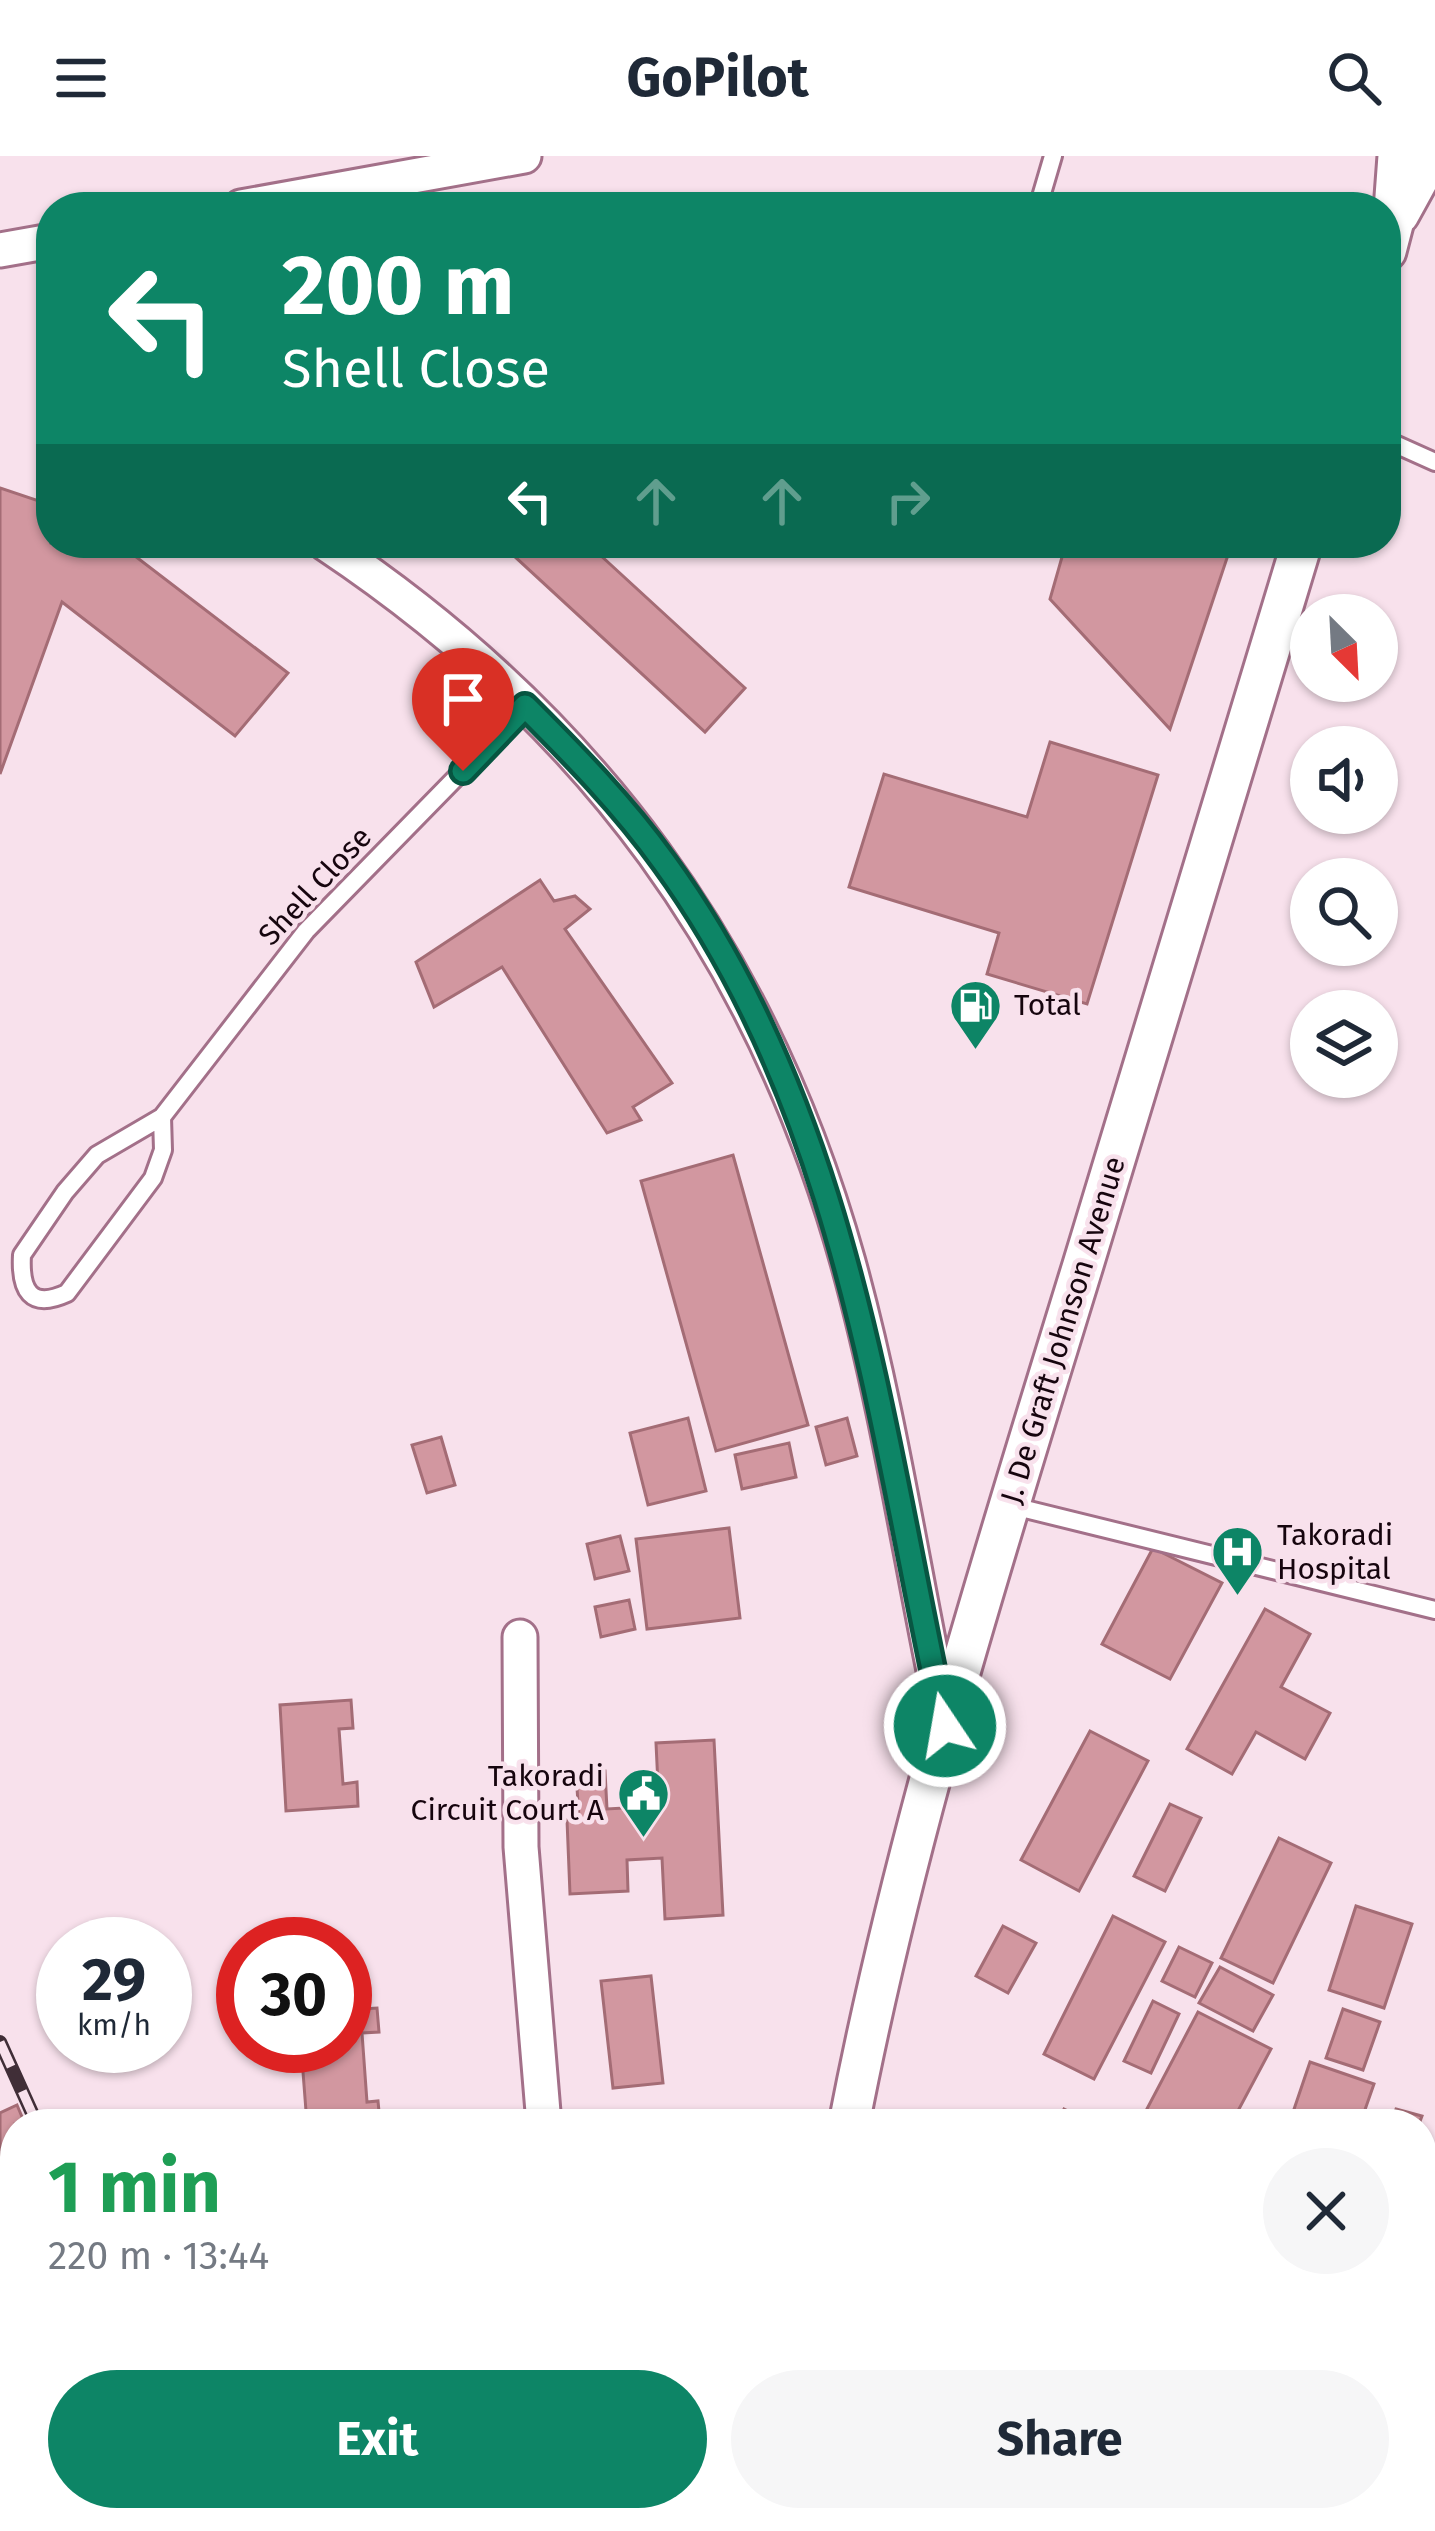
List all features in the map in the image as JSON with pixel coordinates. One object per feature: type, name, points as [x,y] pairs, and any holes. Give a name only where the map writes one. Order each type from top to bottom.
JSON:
[{"type":"street","points":[[309,192],[432,165],[524,156]]},
{"type":"street","points":[[1394,192],[1398,156]]},
{"type":"street","points":[[1401,215],[1430,156]]},
{"type":"street","points":[[0,250],[36,244]]},
{"type":"street","points":[[348,558],[398,591],[525,706],[604,786],[665,864],[718,945],[811,1144],[848,1261],[879,1386],[945,1726]]},
{"type":"street","name":"J. De Graft Johnson Avenue","points":[[852,2109],[945,1726],[1297,558]]},
{"type":"street","points":[[520,1637],[521,1847],[543,2109]]},
{"type":"lane","points":[[1043,192],[1054,156]]},
{"type":"lane","points":[[1401,447],[1435,462]]},
{"type":"lane","name":"Shell Close","points":[[162,1117],[163,1150],[153,1178],[67,1293],[51,1300],[35,1299],[26,1289],[22,1255],[65,1192],[97,1155],[162,1117],[306,931],[525,706]]},
{"type":"lane","points":[[1009,1504],[1435,1610]]},
{"type":"building","points":[[0,488],[36,500],[36,558],[138,558],[288,673],[235,736],[62,602],[0,774]]},
{"type":"building","points":[[516,558],[603,558],[745,688],[705,732]]},
{"type":"building","points":[[1062,558],[1227,558],[1170,729],[1050,599]]},
{"type":"building","points":[[1050,742],[1158,775],[1087,1004],[987,974],[999,933],[849,887],[884,774],[1027,817]]},
{"type":"building","points":[[540,880],[554,901],[575,896],[590,909],[565,929],[672,1083],[633,1107],[641,1120],[607,1133],[502,967],[434,1007],[416,962]]},
{"type":"building","points":[[733,1155],[808,1425],[716,1451],[641,1181]]},
{"type":"building","points":[[688,1418],[706,1491],[648,1505],[630,1433]]},
{"type":"building","points":[[847,1418],[857,1456],[826,1465],[816,1427]]},
{"type":"building","points":[[441,1437],[455,1485],[427,1493],[412,1445]]},
{"type":"building","points":[[789,1443],[796,1477],[742,1489],[735,1455]]},
{"type":"building","points":[[729,1528],[740,1618],[647,1629],[636,1539]]},
{"type":"building","points":[[620,1536],[629,1571],[595,1579],[587,1544]]},
{"type":"building","points":[[1153,1548],[1222,1583],[1170,1679],[1102,1644]]},
{"type":"building","points":[[629,1600],[635,1629],[601,1637],[595,1607]]},
{"type":"building","points":[[1265,1609],[1310,1634],[1281,1687],[1330,1713],[1305,1759],[1256,1732],[1232,1774],[1187,1749]]},
{"type":"building","points":[[351,1700],[353,1728],[339,1729],[343,1784],[357,1782],[358,1806],[286,1811],[280,1705]]},
{"type":"building","points":[[1090,1731],[1148,1761],[1079,1891],[1021,1860]]},
{"type":"building","name":"Takoradi Circuit Court A","points":[[714,1740],[723,1915],[665,1919],[662,1858],[627,1860],[628,1891],[570,1894],[567,1820],[579,1819],[576,1772],[605,1771],[607,1809],[659,1806],[656,1743]]},
{"type":"building","points":[[1170,1804],[1201,1818],[1165,1891],[1134,1876]]},
{"type":"building","points":[[1279,1838],[1331,1863],[1273,1983],[1221,1958]]},
{"type":"building","points":[[1356,1906],[1412,1924],[1384,2008],[1329,1990]]},
{"type":"building","points":[[1113,1916],[1165,1942],[1094,2079],[1044,2054]]},
{"type":"building","points":[[1003,1926],[1036,1943],[1008,1993],[976,1976]]},
{"type":"building","points":[[1179,1947],[1212,1963],[1195,1997],[1162,1981]]},
{"type":"building","points":[[1220,1967],[1273,1995],[1253,2031],[1199,2003]]},
{"type":"building","points":[[651,1976],[663,2083],[613,2088],[601,1981]]},
{"type":"building","points":[[1153,2001],[1179,2014],[1151,2073],[1124,2061]]},
{"type":"building","points":[[372,2008],[377,2008],[379,2032],[372,2032]]},
{"type":"building","points":[[1343,2009],[1380,2022],[1363,2070],[1326,2058]]},
{"type":"building","points":[[1198,2012],[1271,2049],[1239,2109],[1147,2109]]},
{"type":"building","points":[[1310,2062],[1374,2084],[1365,2109],[1294,2109]]},
{"type":"building","points":[[303,2073],[365,2073],[367,2102],[378,2101],[379,2109],[306,2109]]},
{"type":"railway","points":[[0,2042],[30,2109]]},
{"type":"place","name":"Total","points":[[975,1051]]},
{"type":"place","name":"Takoradi Hospital","points":[[1238,1598]]},
{"type":"place","name":"Takoradi Circuit Court A","points":[[643,1839]]},
{"type":"route","points":[[463,771],[525,706],[604,786],[665,864],[718,945],[811,1144],[848,1261],[879,1386],[945,1726]]}]
